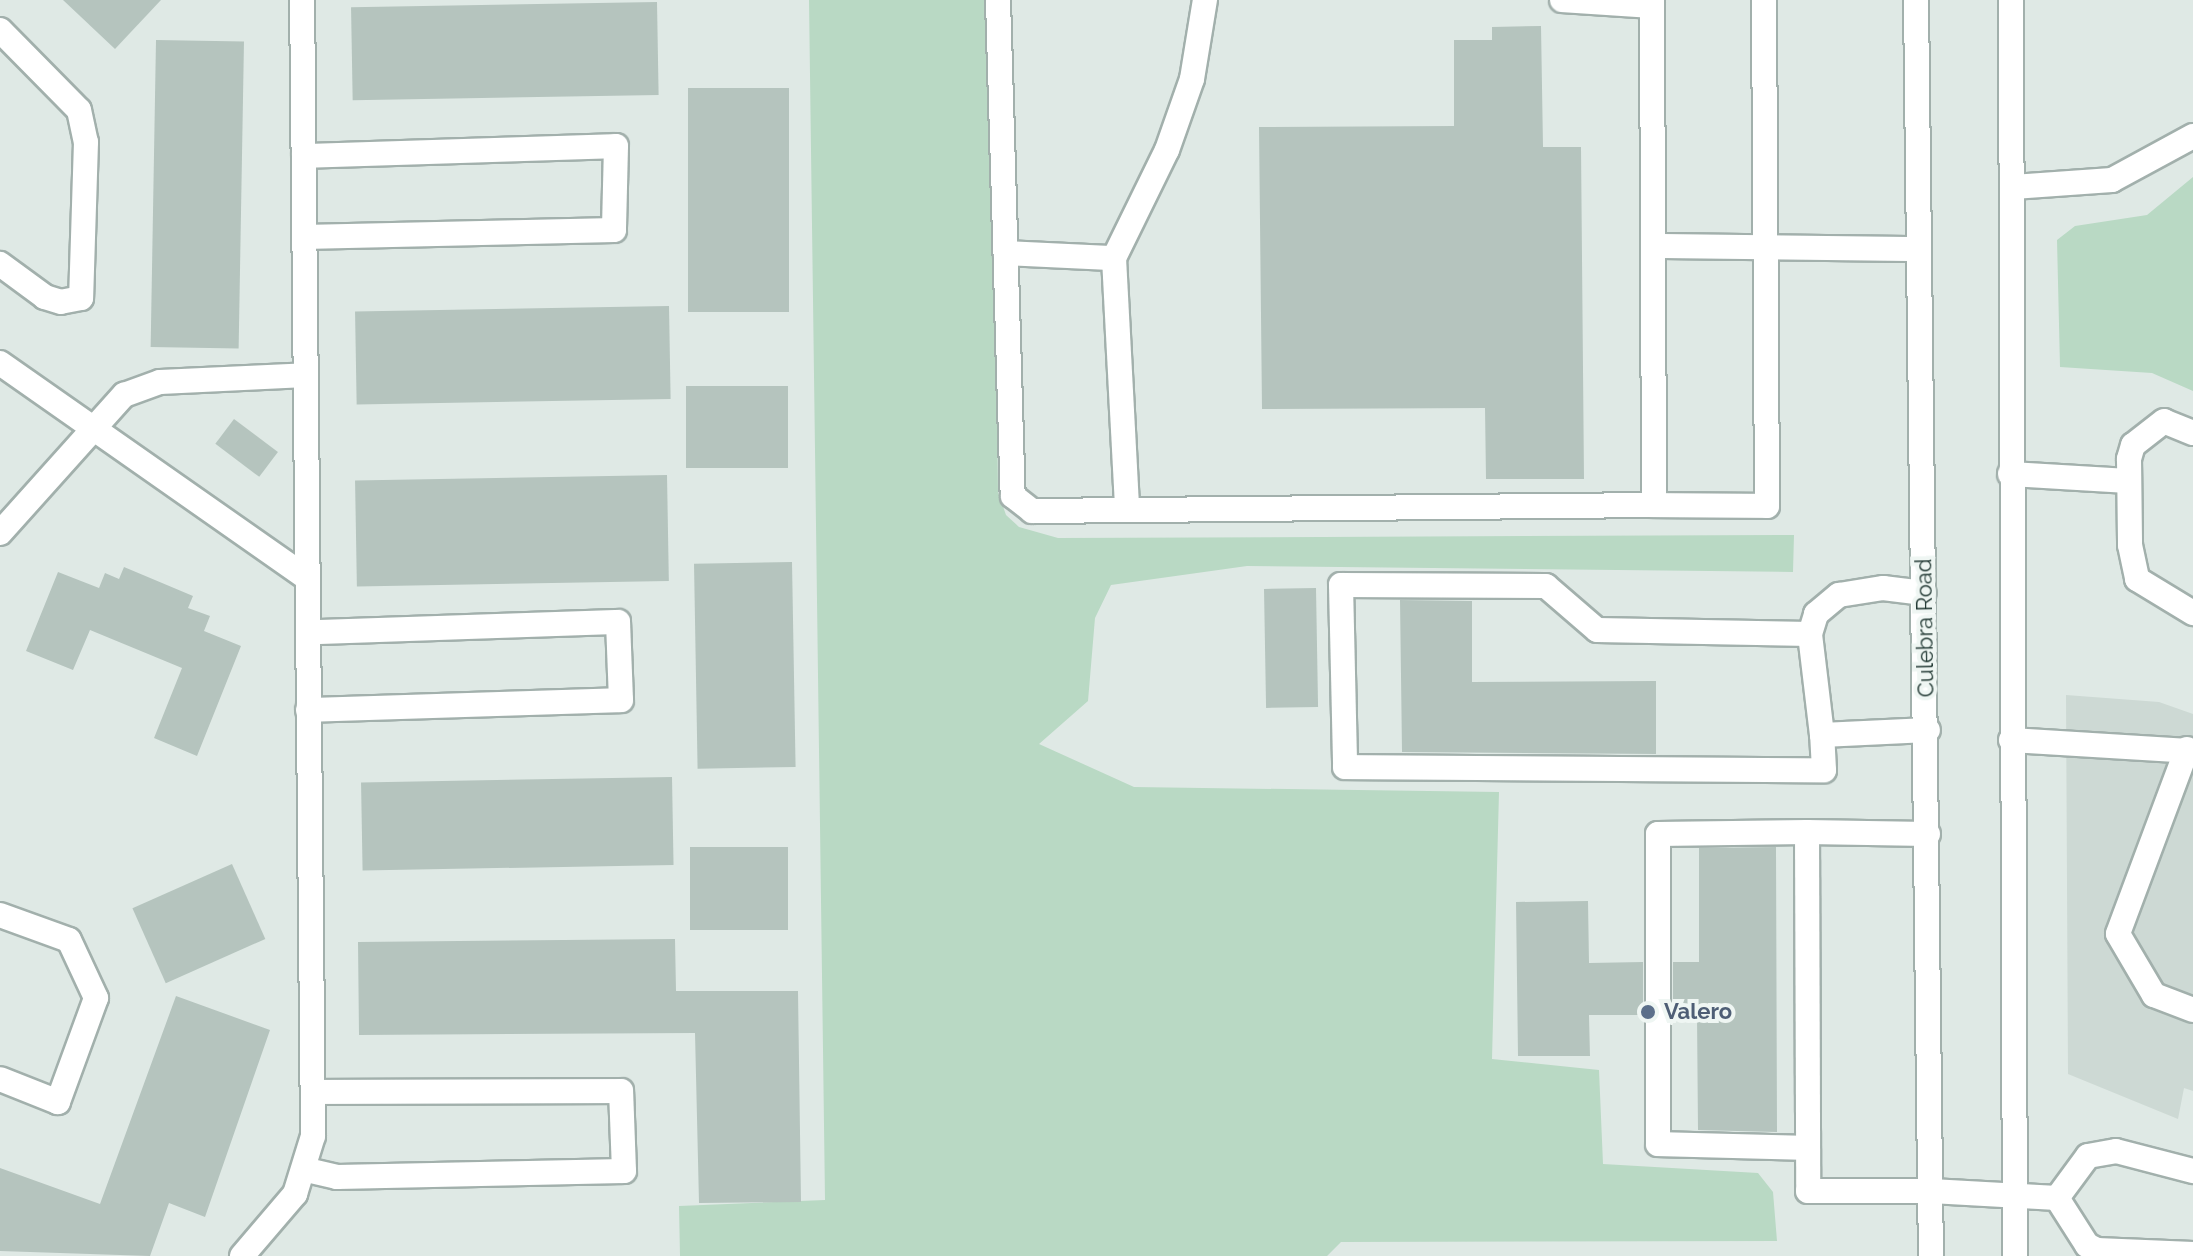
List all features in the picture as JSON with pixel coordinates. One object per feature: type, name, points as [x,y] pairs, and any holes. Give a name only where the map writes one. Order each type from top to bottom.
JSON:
[{"type":"main road","points":[[242,1256],[295,1194],[307,1170],[314,1092],[302,0]]},
{"type":"main road","points":[[998,0],[1013,496],[1032,511],[1767,506],[1768,247],[1764,0]]},
{"type":"main road","points":[[1127,510],[1114,258],[1167,150],[1192,79],[1205,0]]},
{"type":"main road","points":[[1562,0],[1652,3],[1654,505]]},
{"type":"main road","name":"Culebra Road","points":[[1916,0],[1917,249],[1928,730],[1931,1256]]},
{"type":"main road","points":[[2011,0],[2010,474],[2015,1256]]},
{"type":"main road","points":[[0,30],[79,110],[86,142],[81,298],[61,302],[45,297],[0,264]]},
{"type":"main road","points":[[2013,187],[2112,180],[2193,136]]},
{"type":"main road","points":[[304,156],[616,146],[614,230],[304,237]]},
{"type":"main road","points":[[1654,246],[1917,249]]},
{"type":"main road","points":[[1006,253],[1114,258]]},
{"type":"main road","points":[[0,363],[95,435],[307,578]]},
{"type":"main road","points":[[0,533],[95,435],[124,395],[160,382],[306,375]]},
{"type":"main road","points":[[2193,433],[2164,421],[2148,432],[2133,445],[2129,481],[2137,579],[2193,613]]},
{"type":"main road","points":[[2010,474],[2129,481]]},
{"type":"main road","points":[[1810,634],[1597,630],[1546,586],[1341,585],[1345,767],[1824,770],[1810,634],[1816,614],[1839,595],[1883,588],[1924,593]]},
{"type":"main road","points":[[308,710],[621,700],[618,622],[309,632]]},
{"type":"main road","points":[[1822,735],[1928,730]]},
{"type":"main road","points":[[2011,740],[2190,750],[2118,934],[2154,995],[2193,1010]]},
{"type":"main road","points":[[1807,832],[1808,1191],[1931,1191],[2057,1198]]},
{"type":"main road","points":[[1808,1148],[1658,1144],[1658,834],[1928,834]]},
{"type":"main road","points":[[0,915],[69,940],[96,998],[58,1102],[0,1079]]},
{"type":"main road","points":[[307,1170],[337,1177],[624,1171],[621,1091],[314,1092]]},
{"type":"main road","points":[[2057,1198],[2088,1156],[2116,1151],[2193,1171]]},
{"type":"main road","points":[[2057,1198],[2087,1245],[2097,1250],[2193,1254]]},
{"type":"shaded area","points":[[2066,695],[2159,702],[2193,714],[2193,1091],[2184,1088],[2178,1119],[2068,1074]]},
{"type":"green space","points":[[809,0],[992,0],[998,492],[1006,515],[1019,527],[1058,538],[1794,535],[1793,572],[1247,566],[1111,585],[1095,618],[1088,701],[1039,744],[1134,787],[1499,792],[1492,1059],[1599,1070],[1603,1164],[1758,1173],[1773,1192],[1777,1241],[1341,1242],[1327,1256],[680,1256],[679,1206],[825,1200]]},
{"type":"green space","points":[[2193,177],[2193,391],[2152,373],[2060,367],[2057,240],[2075,226],[2147,215]]},
{"type":"building","points":[[63,0],[161,0],[115,49]]},
{"type":"building","points":[[657,2],[659,95],[353,100],[351,7]]},
{"type":"building","points":[[1541,26],[1543,147],[1581,147],[1584,479],[1486,479],[1485,408],[1262,409],[1259,127],[1454,126],[1454,40],[1492,40],[1492,27]]},
{"type":"building","points":[[156,40],[244,42],[239,348],[151,347]]},
{"type":"building","points":[[688,88],[789,88],[789,312],[688,312]]},
{"type":"building","points":[[669,306],[671,399],[357,404],[355,311]]},
{"type":"building","points":[[686,386],[788,386],[788,468],[686,468]]},
{"type":"building","points":[[234,419],[278,452],[259,477],[215,444]]},
{"type":"building","points":[[667,475],[669,581],[357,586],[355,480]]},
{"type":"building","points":[[792,562],[796,767],[698,769],[694,564]]},
{"type":"building","points":[[124,567],[193,596],[188,608],[210,616],[204,631],[241,646],[197,756],[154,738],[182,668],[90,630],[73,670],[26,651],[58,572],[99,588],[105,573],[119,579]]},
{"type":"building","points":[[1316,588],[1318,707],[1266,708],[1264,589]]},
{"type":"building","points":[[1400,600],[1472,601],[1472,682],[1656,681],[1656,754],[1402,752]]},
{"type":"building","points":[[672,777],[674,865],[363,870],[361,782]]},
{"type":"building","points":[[690,847],[788,847],[788,930],[690,930]]},
{"type":"building","points":[[1776,847],[1777,1132],[1698,1130],[1697,1015],[1673,1015],[1673,962],[1699,962],[1699,848]]},
{"type":"building","points":[[232,864],[265,939],[166,983],[132,908]]},
{"type":"building","points":[[1588,901],[1589,963],[1643,962],[1643,1015],[1589,1015],[1590,1056],[1518,1056],[1516,902]]},
{"type":"building","points":[[675,939],[676,991],[798,991],[801,1202],[699,1203],[695,1033],[359,1035],[358,942]]},
{"type":"building","points":[[176,996],[270,1030],[205,1217],[169,1203],[150,1256],[0,1251],[0,1168],[100,1204]]},
{"type":"place","name":"Valero","points":[[1648,1012]]}]
